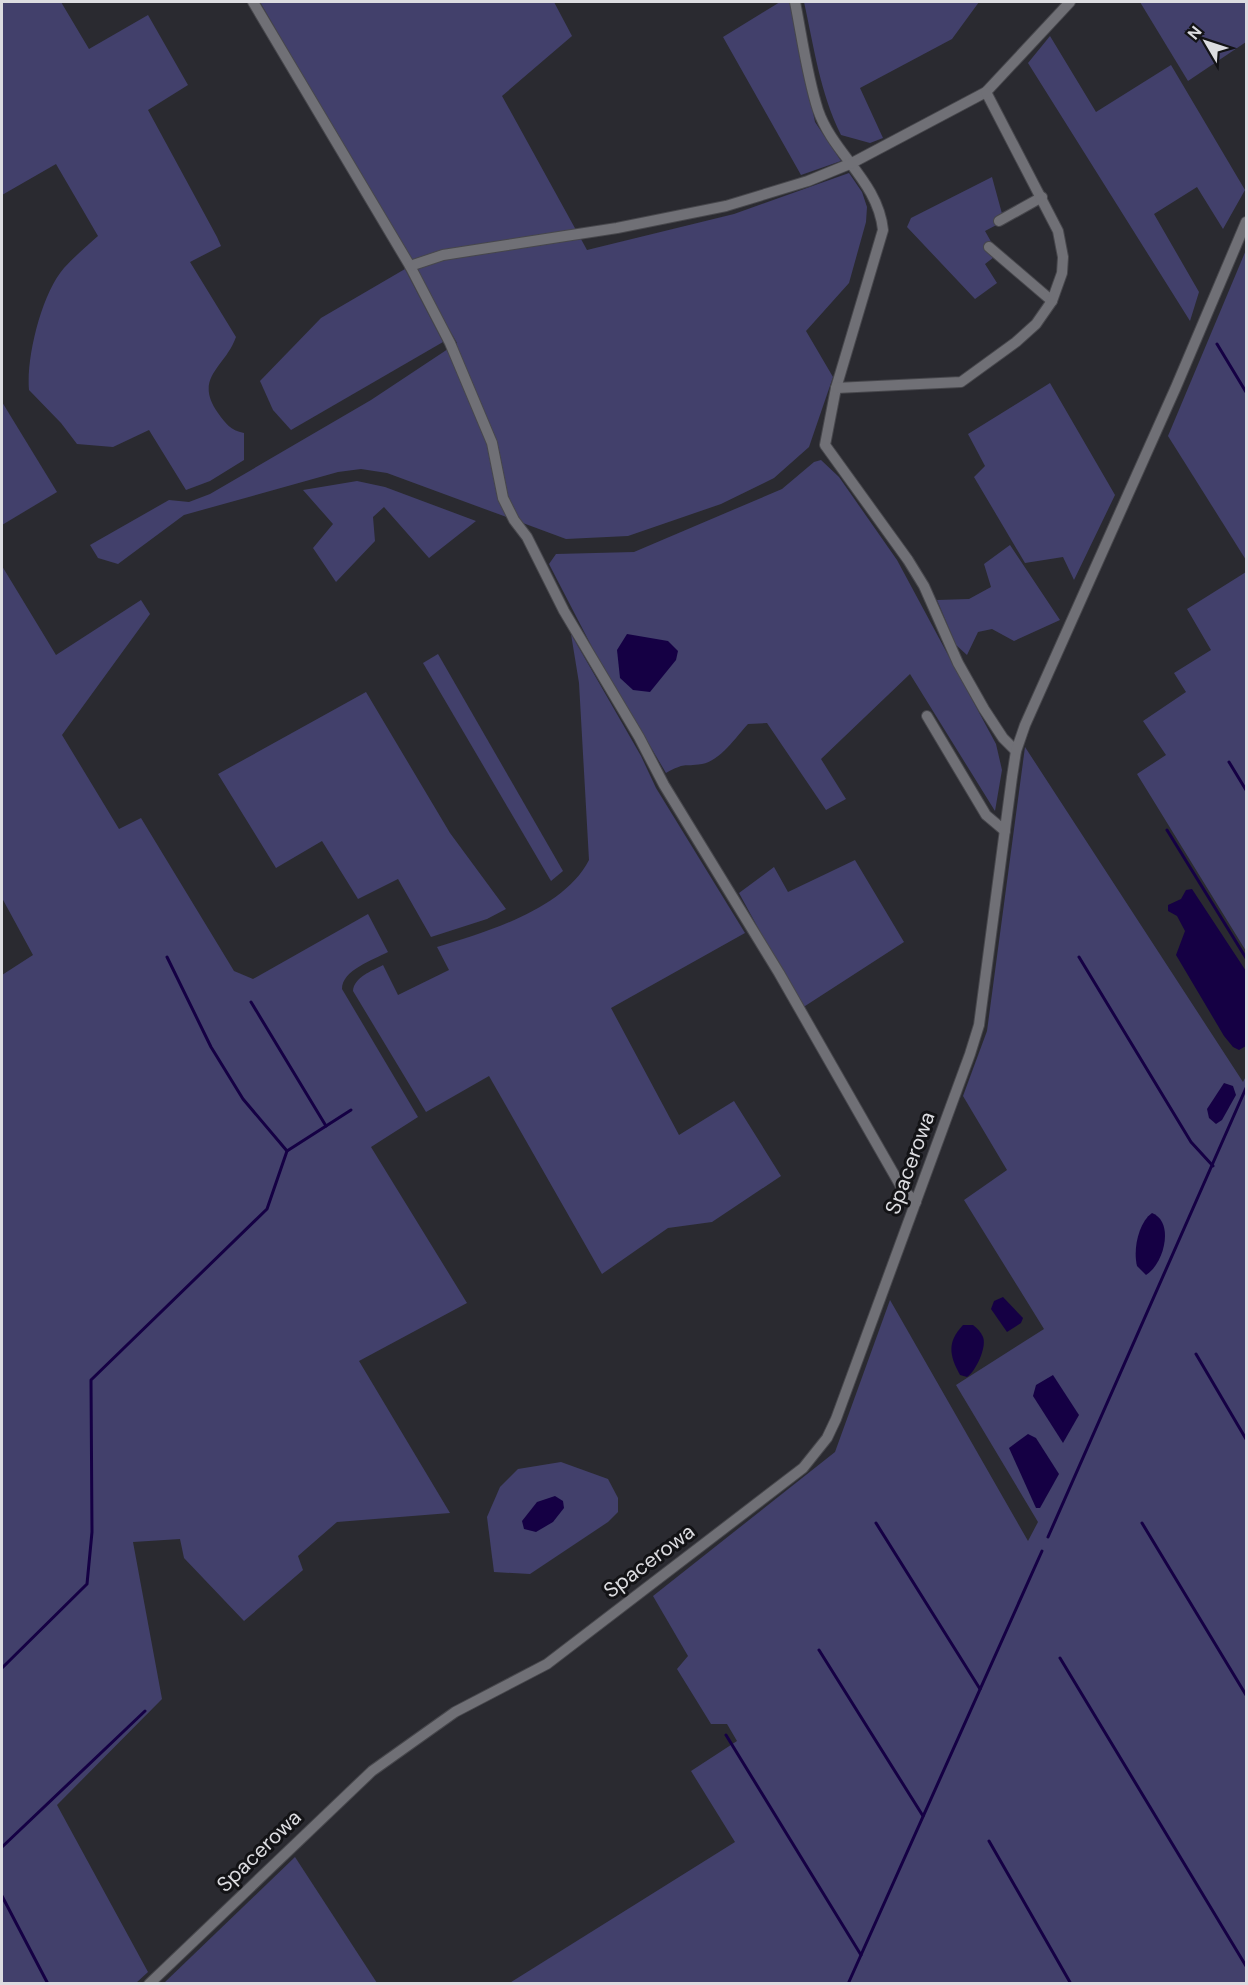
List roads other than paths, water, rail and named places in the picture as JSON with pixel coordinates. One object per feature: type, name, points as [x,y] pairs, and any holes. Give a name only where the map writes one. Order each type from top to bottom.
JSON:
[{"type":"street","points":[[253,2],[410,266],[473,392],[492,443],[503,498],[514,520],[527,537],[564,610],[639,737],[664,785],[780,973],[903,1190],[916,1202]]},
{"type":"street","points":[[795,2],[818,111],[872,190],[882,213],[883,230],[836,388],[825,445],[908,560],[940,619],[958,663],[984,709],[1003,738],[1016,751]]},
{"type":"street","points":[[410,266],[443,255],[617,228],[726,206],[808,181],[852,163],[986,92],[1070,2]]},
{"type":"street","points":[[836,388],[961,382],[1016,342],[1036,324],[1052,302],[1062,273],[1063,257],[1058,231],[986,92]]},
{"type":"street","points":[[999,221],[1042,197]]},
{"type":"street","name":"Spacerowa","points":[[149,1983],[372,1771],[455,1712],[547,1664],[803,1468],[827,1438],[916,1202],[979,1025],[1016,751],[1025,725],[1172,397],[1246,222]]},
{"type":"street","points":[[989,247],[1052,302]]},
{"type":"street","points":[[927,716],[986,815],[1005,831]]},
{"type":"waterway","points":[[1217,344],[1246,392]]},
{"type":"waterway","points":[[1229,762],[1246,790]]},
{"type":"waterway","points":[[1167,830],[1246,958]]},
{"type":"waterway","points":[[167,957],[211,1047],[243,1099],[287,1151]]},
{"type":"waterway","points":[[1079,957],[1191,1142],[1213,1166]]},
{"type":"waterway","points":[[251,1002],[326,1126]]},
{"type":"waterway","points":[[1048,1537],[1246,1088]]},
{"type":"waterway","points":[[2,1668],[87,1584],[92,1532],[91,1380],[267,1209],[287,1151],[351,1110]]},
{"type":"waterway","points":[[1196,1354],[1246,1439]]},
{"type":"waterway","points":[[876,1523],[980,1689]]},
{"type":"waterway","points":[[1142,1523],[1246,1695]]},
{"type":"waterway","points":[[848,1984],[1042,1551]]},
{"type":"waterway","points":[[819,1650],[923,1816]]},
{"type":"waterway","points":[[1060,1658],[1246,1966]]},
{"type":"waterway","points":[[2,1847],[145,1711]]},
{"type":"waterway","points":[[726,1735],[861,1955]]},
{"type":"waterway","points":[[989,1841],[1071,1984]]},
{"type":"waterway","points":[[2,1896],[48,1984]]}]
